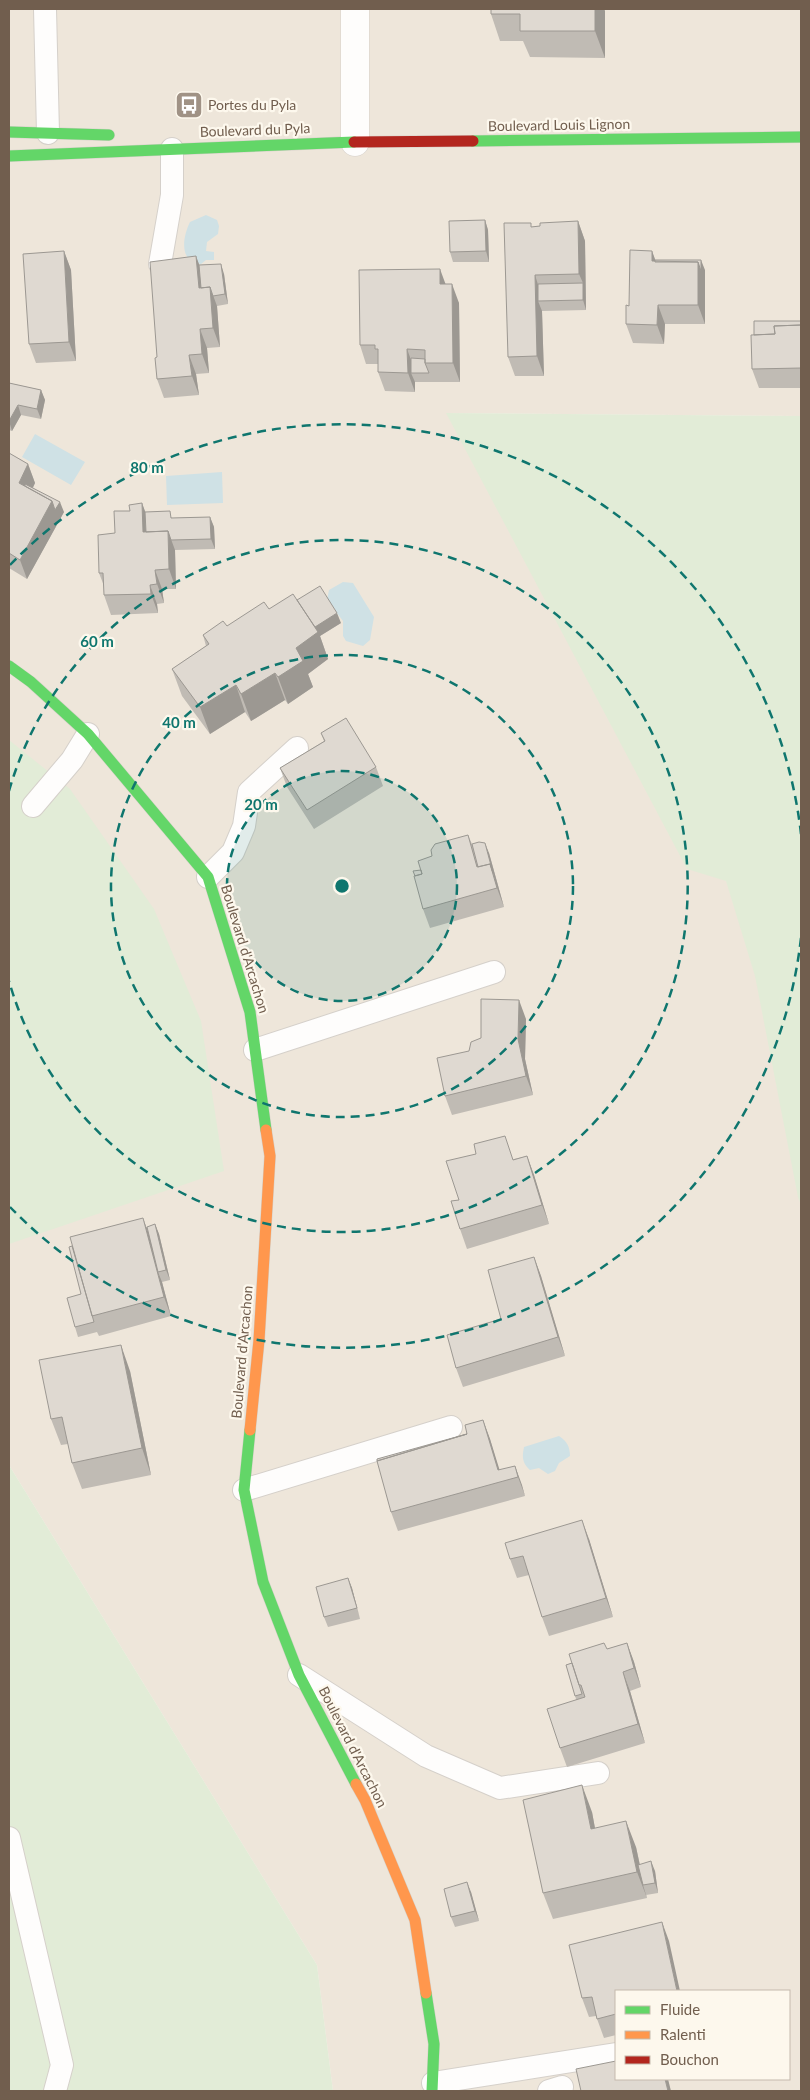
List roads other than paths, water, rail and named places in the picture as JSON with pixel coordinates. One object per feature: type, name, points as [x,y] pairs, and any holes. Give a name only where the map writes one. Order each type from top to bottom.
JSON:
[{"type":"main road","points":[[9,132],[122,136]]},
{"type":"main road","name":"Boulevard Louis Lignon","points":[[318,143],[801,137]]},
{"type":"main road","name":"Boulevard du Pyla","points":[[9,156],[171,143],[318,143]]},
{"type":"main road","name":"Boulevard d'Arcachon","points":[[9,666],[32,682],[88,734],[208,877],[250,1012],[270,1156],[259,1340],[244,1490],[263,1582],[299,1675],[365,1800],[415,1920],[434,2044],[432,2087]]},
{"type":"street","points":[[355,9],[355,142]]},
{"type":"lane","points":[[45,9],[48,133]]},
{"type":"lane","points":[[160,264],[172,195],[171,143]]},
{"type":"lane","points":[[33,806],[72,760],[88,734]]},
{"type":"lane","points":[[208,877],[233,852],[244,826],[249,792],[297,748]]},
{"type":"lane","points":[[255,1050],[494,972]]},
{"type":"lane","points":[[244,1490],[451,1428]]},
{"type":"lane","points":[[299,1675],[426,1756],[500,1788],[598,1773]]},
{"type":"lane","points":[[9,1838],[62,2065],[55,2091]]},
{"type":"lane","points":[[432,2087],[615,2054]]},
{"type":"place","name":"Portes du Pyla","points":[[189,105]]}]
